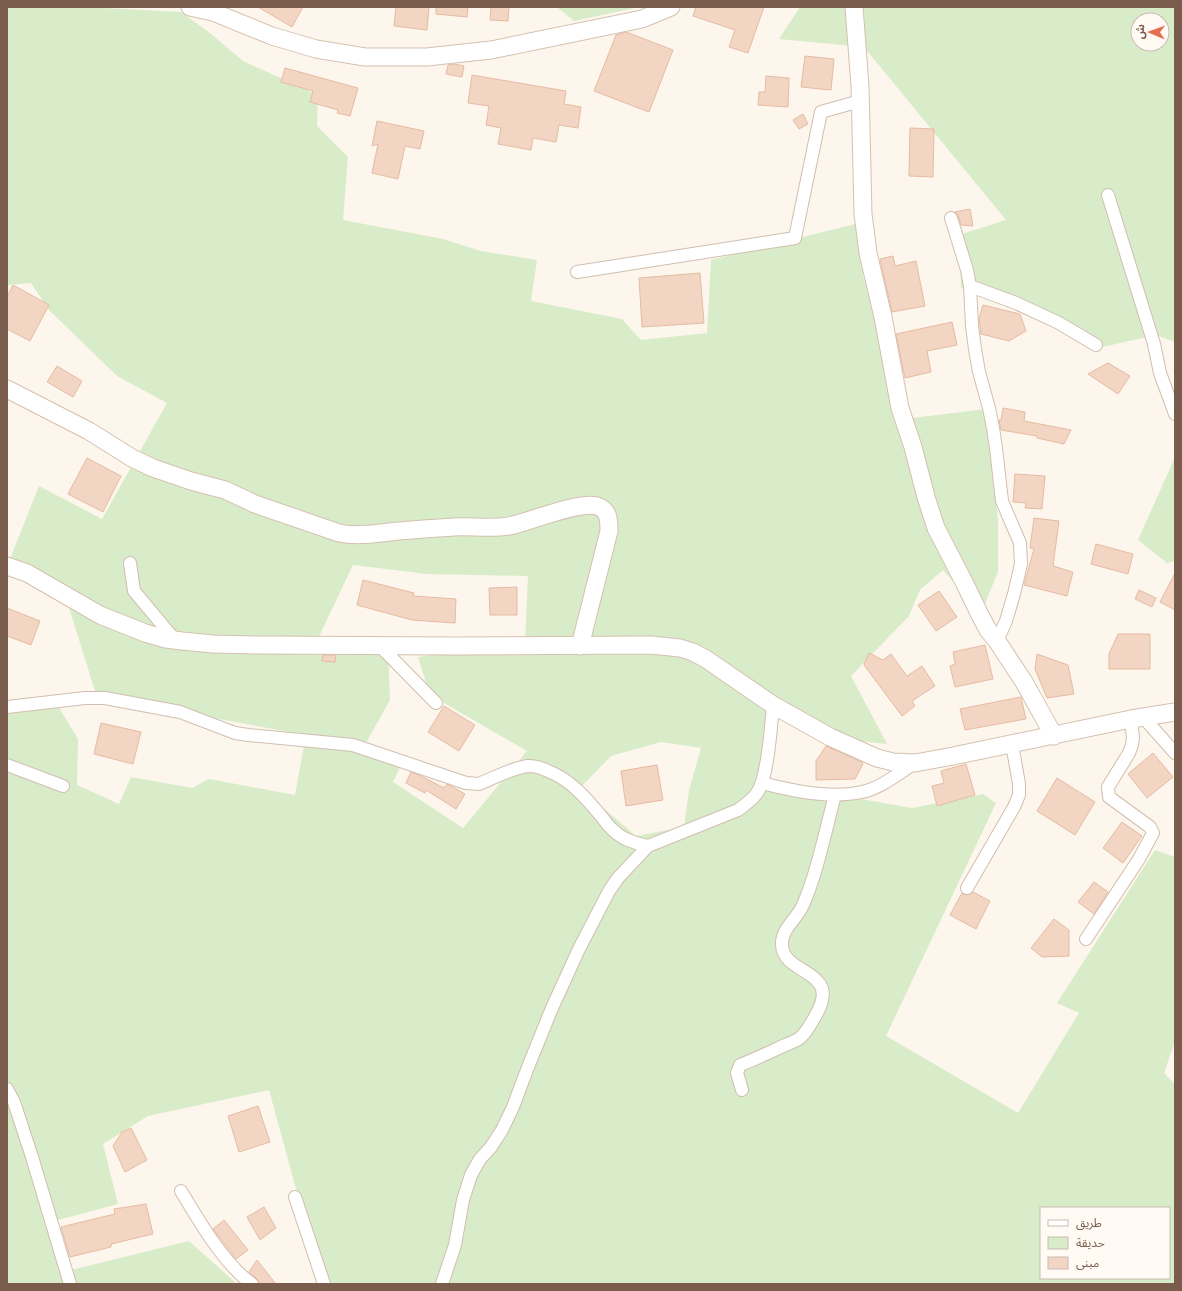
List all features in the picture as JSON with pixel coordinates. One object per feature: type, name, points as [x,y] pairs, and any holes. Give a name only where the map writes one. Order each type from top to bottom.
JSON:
[{"type":"street","points":[[190,7],[213,12],[272,36],[316,49],[365,57],[427,57],[491,50],[642,19],[672,7]]},
{"type":"street","points":[[854,7],[860,101],[863,214],[868,252],[883,317],[900,408],[913,447],[936,528],[980,616],[1024,682],[1054,736]]},
{"type":"street","points":[[577,272],[794,238],[821,112],[860,101]]},
{"type":"street","points":[[1108,195],[1154,344],[1160,373],[1175,414]]},
{"type":"street","points":[[951,218],[967,270],[970,286],[975,349],[994,435],[1002,501],[1020,543],[1021,564],[1006,621],[997,641]]},
{"type":"street","points":[[970,286],[1016,303],[1059,323],[1096,345]]},
{"type":"street","points":[[7,389],[89,431],[132,458],[153,468],[191,481],[225,490],[260,506],[339,533],[360,536],[414,530],[462,527],[492,528],[509,526],[577,507],[593,505],[598,506],[607,512],[609,519],[609,531],[580,646]]},
{"type":"street","points":[[130,562],[134,591],[176,640]]},
{"type":"street","points":[[7,566],[27,573],[100,615],[145,633],[166,639],[213,644],[259,645],[651,645],[680,648],[693,652],[706,659],[773,705],[830,737],[877,758],[893,762],[915,763],[1137,718],[1175,712]]},
{"type":"street","points":[[379,645],[436,703]]},
{"type":"street","points":[[7,707],[85,698],[105,698],[180,712],[235,733],[353,744],[466,783],[479,784],[517,768],[528,766],[537,767],[555,774],[573,786],[612,830],[619,835],[630,842],[648,846]]},
{"type":"street","points":[[442,1284],[455,1245],[463,1200],[471,1174],[480,1159],[491,1147],[502,1130],[513,1107],[552,1008],[609,890],[648,846],[738,810],[749,803],[758,792],[762,783],[773,705]]},
{"type":"street","points":[[1137,718],[1175,753]]},
{"type":"street","points":[[1086,939],[1139,859],[1153,833],[1150,826],[1109,797],[1108,792],[1108,787],[1129,753],[1137,718]]},
{"type":"street","points":[[967,888],[1014,807],[1019,794],[1019,784],[1012,744]]},
{"type":"street","points":[[762,783],[790,789],[835,794],[863,792],[880,785],[915,763]]},
{"type":"street","points":[[7,765],[63,786]]},
{"type":"street","points":[[742,1090],[737,1073],[740,1065],[800,1038],[809,1028],[821,1005],[823,992],[820,984],[785,956],[782,945],[785,933],[802,908],[812,883],[835,794]]},
{"type":"street","points":[[7,1090],[14,1102],[32,1157],[70,1284]]},
{"type":"street","points":[[181,1192],[221,1252],[244,1278],[252,1284]]},
{"type":"street","points":[[295,1196],[324,1284]]},
{"type":"green space","points":[[7,7],[86,7],[181,12],[210,33],[243,61],[318,95],[317,126],[348,157],[343,220],[443,239],[481,251],[537,260],[531,301],[622,319],[641,340],[707,333],[711,260],[863,222],[863,276],[904,419],[986,409],[998,520],[998,572],[981,613],[943,570],[920,590],[909,616],[851,676],[887,744],[831,738],[776,711],[766,782],[912,808],[983,794],[996,803],[886,1036],[1018,1113],[1079,1013],[1057,1003],[1155,850],[1175,857],[1175,1041],[1164,1073],[1175,1084],[1175,1284],[322,1284],[269,1090],[148,1116],[103,1144],[118,1204],[47,1223],[63,1272],[189,1241],[237,1284],[7,1284],[7,704],[58,706],[78,739],[77,785],[119,804],[131,777],[192,788],[209,779],[295,795],[306,735],[208,717],[95,691],[66,598],[10,559],[39,486],[102,519],[167,403],[117,376],[49,310],[31,283],[7,285]],"holes":[[[353,565],[427,574],[528,576],[525,642],[418,657],[430,695],[527,751],[463,828],[393,782],[402,763],[366,743],[390,700],[388,650],[314,647]],[[661,742],[701,748],[689,790],[684,827],[636,836],[580,788],[611,756]]]},
{"type":"green space","points":[[557,7],[640,7],[574,21]]},
{"type":"green space","points":[[800,7],[1175,7],[1175,342],[1156,335],[1098,348],[1053,320],[961,288],[959,235],[1006,220],[864,47],[779,39]]},
{"type":"green space","points":[[1175,457],[1175,561],[1167,563],[1138,540]]},
{"type":"building","points":[[258,7],[303,7],[292,27]]},
{"type":"building","points":[[396,7],[429,7],[427,30],[394,26]]},
{"type":"building","points":[[436,7],[468,7],[467,17],[436,14]]},
{"type":"building","points":[[491,7],[509,7],[508,21],[490,20]]},
{"type":"building","points":[[696,7],[764,7],[748,53],[729,47],[735,30],[693,16]]},
{"type":"building","points":[[626,32],[673,50],[649,112],[594,91],[616,35]]},
{"type":"building","points":[[805,56],[834,59],[831,90],[801,87]]},
{"type":"building","points":[[454,64],[464,66],[462,77],[446,74],[448,65]]},
{"type":"building","points":[[285,68],[358,88],[350,116],[337,113],[338,110],[310,102],[313,91],[281,82]]},
{"type":"building","points":[[472,75],[566,91],[564,104],[581,107],[578,128],[559,125],[556,142],[533,138],[531,150],[498,144],[501,128],[486,125],[489,106],[468,103]]},
{"type":"building","points":[[766,76],[789,78],[788,107],[758,105],[759,92],[765,92]]},
{"type":"building","points":[[803,114],[808,124],[799,129],[793,120]]},
{"type":"building","points":[[377,121],[424,131],[420,149],[405,146],[398,179],[372,173],[378,144],[372,146]]},
{"type":"building","points":[[910,128],[934,129],[933,177],[909,176]]},
{"type":"building","points":[[970,209],[973,226],[961,225],[958,215],[955,212]]},
{"type":"building","points":[[893,256],[895,266],[916,261],[925,306],[892,312],[880,259]]},
{"type":"building","points":[[700,273],[704,323],[642,327],[639,278]]},
{"type":"building","points":[[13,285],[49,305],[30,341],[7,329],[7,297]]},
{"type":"building","points":[[983,305],[1020,314],[1026,331],[1009,341],[981,334],[979,318]]},
{"type":"building","points":[[952,322],[957,345],[927,351],[931,372],[905,378],[896,334]]},
{"type":"building","points":[[1108,363],[1130,376],[1118,394],[1088,374]]},
{"type":"building","points":[[57,366],[82,381],[73,397],[47,382]]},
{"type":"building","points":[[1003,408],[1025,412],[1024,421],[1071,430],[1064,444],[1037,438],[1037,436],[1001,430],[999,420],[1001,420]]},
{"type":"building","points":[[87,458],[121,476],[103,512],[68,494]]},
{"type":"building","points":[[1015,474],[1045,476],[1042,509],[1025,508],[1026,503],[1013,502]]},
{"type":"building","points":[[1034,518],[1059,521],[1053,566],[1073,572],[1067,596],[1024,585],[1034,549],[1030,548]]},
{"type":"building","points":[[1096,544],[1133,554],[1128,574],[1091,564]]},
{"type":"building","points":[[1175,573],[1175,610],[1160,602]]},
{"type":"building","points":[[363,580],[414,593],[413,596],[456,599],[455,623],[412,620],[357,605]]},
{"type":"building","points":[[517,587],[517,615],[490,615],[489,588]]},
{"type":"building","points":[[1139,590],[1156,598],[1152,607],[1135,599]]},
{"type":"building","points":[[939,591],[957,617],[936,631],[918,605]]},
{"type":"building","points":[[7,608],[40,621],[31,645],[7,636]]},
{"type":"building","points":[[1118,634],[1150,634],[1150,669],[1109,669],[1109,654]]},
{"type":"building","points":[[985,645],[993,679],[955,687],[950,666],[955,664],[953,652]]},
{"type":"building","points":[[869,653],[883,660],[891,654],[907,676],[922,666],[935,686],[912,701],[915,706],[902,716],[864,665]]},
{"type":"building","points":[[1037,654],[1068,665],[1074,694],[1047,698],[1035,669]]},
{"type":"building","points":[[323,655],[336,655],[335,662],[322,661]]},
{"type":"building","points":[[1021,697],[1026,719],[965,730],[960,709]]},
{"type":"building","points":[[444,706],[475,725],[459,751],[428,732]]},
{"type":"building","points":[[101,723],[141,732],[133,764],[94,754]]},
{"type":"building","points":[[826,746],[862,762],[863,764],[855,779],[816,780],[816,761]]},
{"type":"building","points":[[1153,753],[1173,777],[1147,798],[1128,774]]},
{"type":"building","points":[[966,764],[975,795],[937,806],[932,786],[944,783],[941,771]]},
{"type":"building","points":[[657,765],[663,800],[626,806],[621,771]]},
{"type":"building","points":[[411,772],[444,788],[447,784],[465,794],[456,809],[426,790],[425,793],[406,783]]},
{"type":"building","points":[[1057,778],[1095,802],[1075,835],[1037,811]]},
{"type":"building","points":[[1122,822],[1142,836],[1123,863],[1103,848]]},
{"type":"building","points":[[1094,882],[1108,892],[1094,914],[1078,902]]},
{"type":"building","points":[[973,892],[990,901],[976,929],[950,915],[962,893],[967,895]]},
{"type":"building","points":[[1054,919],[1069,930],[1069,956],[1042,957],[1031,948]]},
{"type":"building","points":[[258,1106],[270,1142],[239,1152],[228,1116]]},
{"type":"building","points":[[131,1128],[147,1160],[125,1172],[113,1146],[122,1132]]},
{"type":"building","points":[[146,1204],[153,1234],[111,1244],[111,1247],[70,1257],[61,1227],[115,1214],[114,1209]]},
{"type":"building","points":[[264,1207],[276,1228],[260,1240],[247,1217]]},
{"type":"building","points":[[224,1220],[248,1250],[236,1259],[213,1229]]},
{"type":"building","points":[[257,1260],[276,1284],[260,1284],[249,1272]]}]
